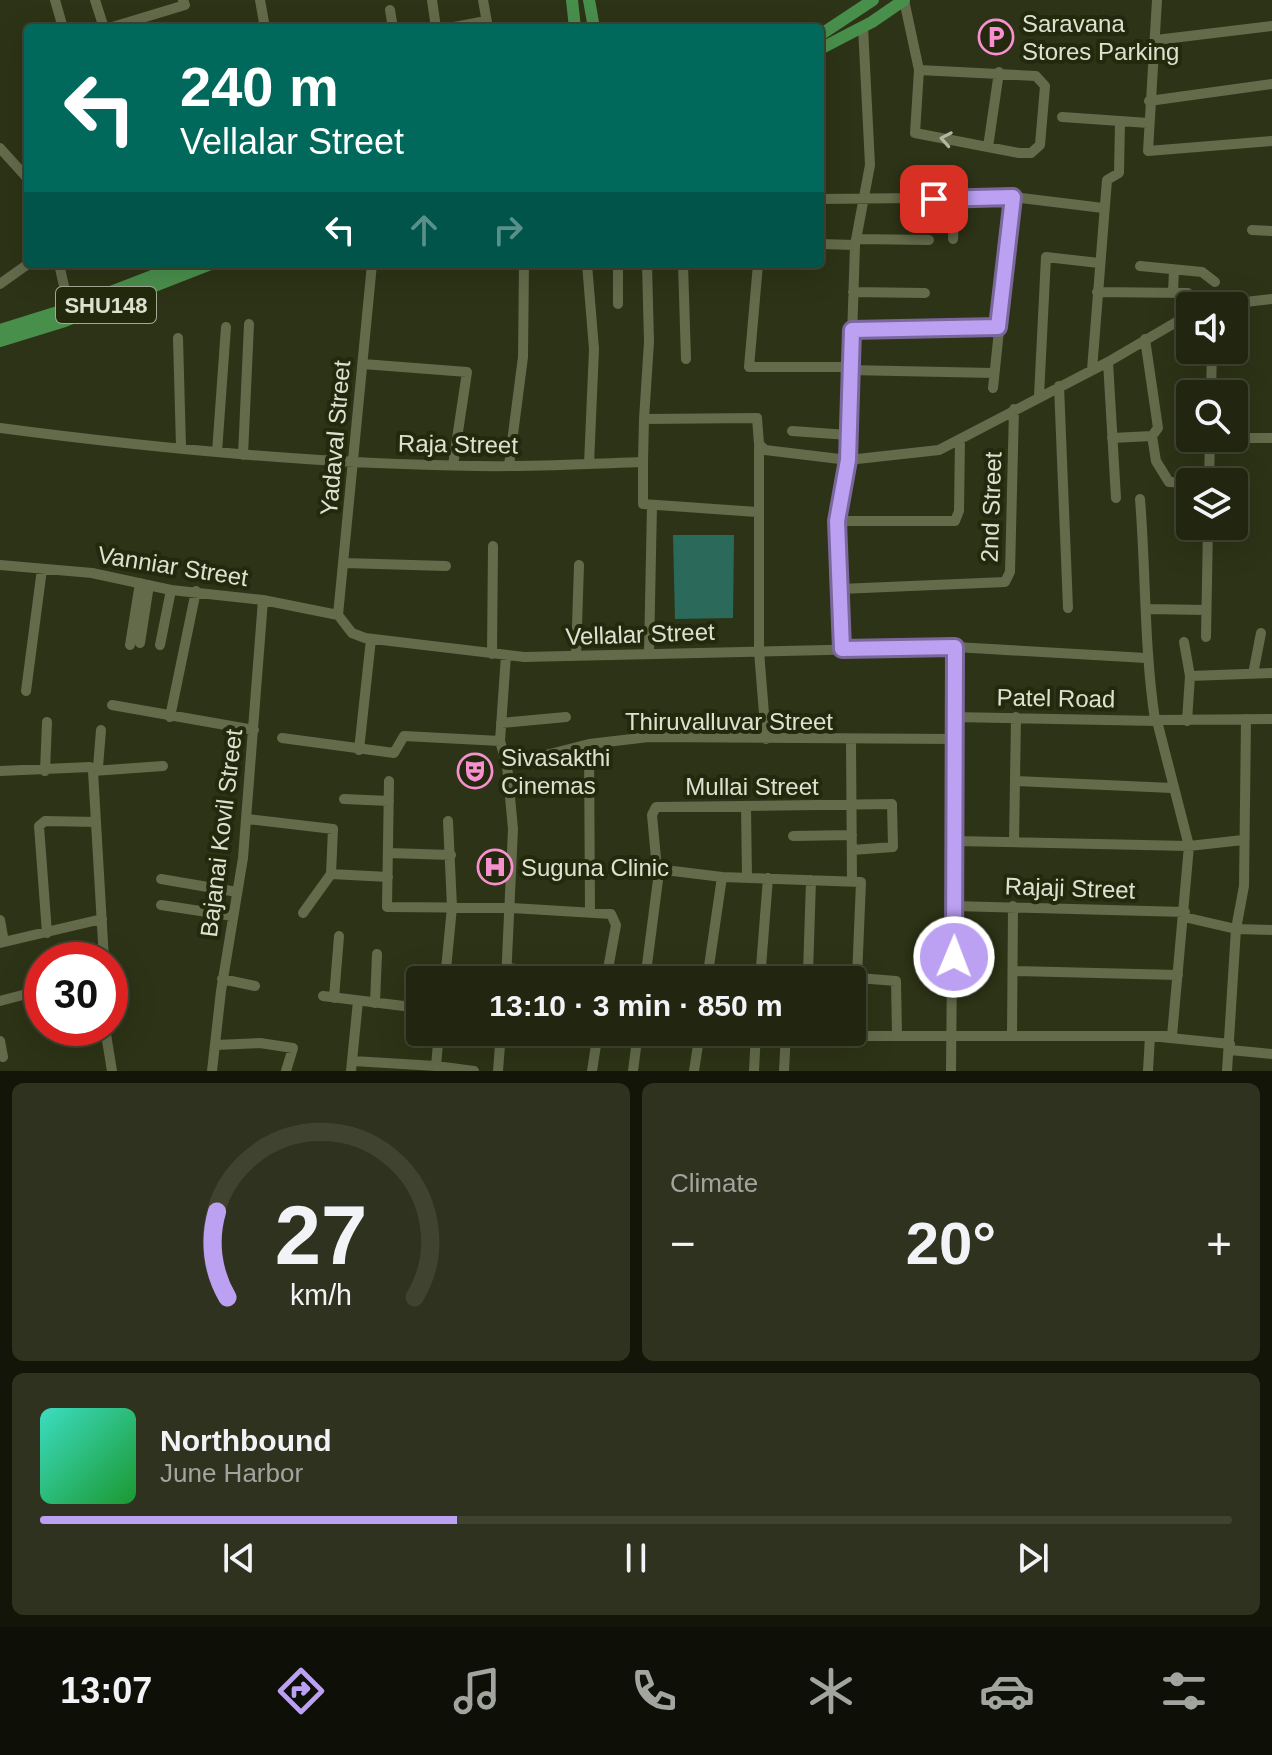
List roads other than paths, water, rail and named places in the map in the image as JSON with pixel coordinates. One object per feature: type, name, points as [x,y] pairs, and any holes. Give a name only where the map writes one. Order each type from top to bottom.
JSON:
[{"type":"main road","points":[[572,0],[575,24]]},
{"type":"main road","points":[[589,0],[593,24]]},
{"type":"main road","points":[[824,32],[873,0]]},
{"type":"main road","points":[[824,47],[863,27],[904,0]]},
{"type":"main road","name":"SHU148","points":[[0,330],[69,308],[173,268]]},
{"type":"main road","name":"SHU148","points":[[0,341],[65,321],[201,268]]},
{"type":"street","points":[[55,0],[62,24]]},
{"type":"street","points":[[95,0],[105,24]]},
{"type":"street","points":[[128,24],[185,5],[183,0]]},
{"type":"street","points":[[260,0],[264,24]]},
{"type":"street","points":[[432,0],[435,24]]},
{"type":"street","points":[[483,0],[487,24]]},
{"type":"street","points":[[904,0],[919,70],[915,133],[1031,153],[1040,145],[1044,81],[1036,76],[919,70]]},
{"type":"street","points":[[1157,0],[1148,151],[1272,141]]},
{"type":"street","points":[[390,10],[392,24]]},
{"type":"street","points":[[1156,40],[1272,26]]},
{"type":"street","points":[[842,649],[837,521],[848,460],[856,242],[870,165],[863,27]]},
{"type":"street","points":[[988,147],[999,72]]},
{"type":"street","points":[[1149,101],[1272,84]]},
{"type":"street","points":[[1062,117],[1148,123]]},
{"type":"street","points":[[1092,370],[1103,208],[1107,180],[1119,173],[1120,121]]},
{"type":"street","points":[[0,148],[24,175]]},
{"type":"street","points":[[824,199],[1013,197],[1103,208]]},
{"type":"street","points":[[993,388],[1013,197]]},
{"type":"street","points":[[953,239],[955,198]]},
{"type":"street","points":[[1252,230],[1272,231]]},
{"type":"street","points":[[824,244],[929,240]]},
{"type":"street","points":[[1039,396],[1046,257],[1099,263]]},
{"type":"street","points":[[1140,266],[1202,272],[1215,282]]},
{"type":"street","points":[[0,284],[24,267]]},
{"type":"street","points":[[60,268],[69,308]]},
{"type":"street","name":"Yadaval Street","points":[[338,615],[372,268]]},
{"type":"street","points":[[509,465],[523,357],[524,268]]},
{"type":"street","points":[[587,268],[594,349],[589,464]]},
{"type":"street","points":[[618,268],[618,304]]},
{"type":"street","points":[[647,268],[649,342],[643,504],[757,512]]},
{"type":"street","points":[[683,268],[686,359]]},
{"type":"street","points":[[758,268],[749,367],[994,373]]},
{"type":"street","points":[[1173,293],[1174,270]]},
{"type":"street","points":[[853,292],[925,293]]},
{"type":"street","points":[[1097,292],[1176,293]]},
{"type":"street","points":[[1248,302],[1272,299]]},
{"type":"street","points":[[759,447],[848,460],[939,450],[1108,362],[1176,322]]},
{"type":"street","points":[[243,455],[249,324]]},
{"type":"street","points":[[217,452],[226,327]]},
{"type":"street","points":[[852,330],[998,327]]},
{"type":"street","points":[[178,338],[181,447]]},
{"type":"street","points":[[1145,339],[1159,423],[1152,436],[1156,461],[1169,482],[1176,482]]},
{"type":"street","points":[[1108,362],[1116,498]]},
{"type":"street","points":[[363,364],[467,372],[453,465]]},
{"type":"street","points":[[1059,386],[1068,608]]},
{"type":"street","name":"2nd Street","points":[[840,589],[1005,582],[1010,572],[1014,409]]},
{"type":"street","points":[[644,419],[757,418],[759,651],[766,739]]},
{"type":"street","name":"Raja Street","points":[[0,428],[134,446],[181,447],[243,455],[353,462],[509,465],[643,462]]},
{"type":"street","points":[[792,431],[848,435]]},
{"type":"street","points":[[1112,438],[1152,436]]},
{"type":"street","points":[[1248,438],[1272,438]]},
{"type":"street","points":[[837,521],[955,521],[959,511],[960,439]]},
{"type":"street","points":[[1140,499],[1148,609],[1146,658],[1156,720],[1189,846],[1172,1036]]},
{"type":"street","points":[[649,653],[652,505]]},
{"type":"street","points":[[1206,637],[1208,540]]},
{"type":"street","points":[[492,654],[493,546]]},
{"type":"street","points":[[344,563],[446,566]]},
{"type":"street","name":"Vanniar Street","points":[[0,565],[92,573],[171,590],[263,600],[338,615]]},
{"type":"street","points":[[576,656],[579,565]]},
{"type":"street","points":[[26,691],[42,569]]},
{"type":"street","points":[[135,644],[144,584]]},
{"type":"street","points":[[160,645],[171,590]]},
{"type":"street","points":[[170,717],[196,591]]},
{"type":"street","name":"Bajanai Kovil Street","points":[[212,1071],[222,979],[247,819],[263,600]]},
{"type":"street","points":[[1148,609],[1206,610]]},
{"type":"street","name":"Vellalar Street","points":[[338,615],[352,633],[371,639],[506,655],[955,647],[1146,658]]},
{"type":"street","points":[[1253,674],[1261,633]]},
{"type":"street","points":[[359,750],[371,639]]},
{"type":"street","points":[[1184,642],[1190,676],[1187,721]]},
{"type":"street","points":[[951,1071],[955,647]]},
{"type":"street","points":[[506,655],[500,741],[507,765],[513,829],[507,966]]},
{"type":"street","points":[[1190,676],[1272,673]]},
{"type":"street","points":[[112,705],[254,730]]},
{"type":"street","points":[[501,723],[566,717]]},
{"type":"street","name":"Patel Road","points":[[953,717],[1187,721],[1272,719]]},
{"type":"street","points":[[1014,842],[1016,717]]},
{"type":"street","points":[[1227,1071],[1236,929],[1244,886],[1246,719]]},
{"type":"street","points":[[45,771],[47,722]]},
{"type":"street","points":[[93,771],[98,767],[101,730]]},
{"type":"street","points":[[282,738],[359,750],[397,752],[404,736],[500,741]]},
{"type":"street","name":"Thiruvalluvar Street","points":[[507,765],[589,744],[649,737],[851,741],[954,739]]},
{"type":"street","points":[[851,741],[857,966]]},
{"type":"street","points":[[589,744],[590,912]]},
{"type":"street","points":[[93,771],[163,766]]},
{"type":"street","points":[[0,771],[90,767],[93,771],[103,942]]},
{"type":"street","points":[[389,781],[387,907],[512,908],[611,914],[615,920],[608,966]]},
{"type":"street","points":[[1015,781],[1172,788]]},
{"type":"street","points":[[344,799],[389,801]]},
{"type":"street","name":"Mullai Street","points":[[657,869],[654,808],[892,804],[893,847],[852,850]]},
{"type":"street","points":[[746,806],[747,878]]},
{"type":"street","points":[[247,819],[333,829],[331,874],[303,913]]},
{"type":"street","points":[[47,933],[39,826],[45,821],[96,822]]},
{"type":"street","points":[[446,966],[452,907],[448,821]]},
{"type":"street","points":[[793,836],[852,835]]},
{"type":"street","points":[[955,841],[1189,846],[1243,840]]},
{"type":"street","points":[[389,853],[451,855]]},
{"type":"street","points":[[647,966],[657,869],[722,877],[856,882]]},
{"type":"street","points":[[331,874],[388,877]]},
{"type":"street","points":[[709,966],[722,877]]},
{"type":"street","points":[[761,966],[768,878]]},
{"type":"street","points":[[161,879],[237,892]]},
{"type":"street","points":[[808,966],[811,880]]},
{"type":"street","points":[[161,905],[233,916]]},
{"type":"street","name":"Rajaji Street","points":[[954,906],[1185,914],[1236,929],[1272,930]]},
{"type":"street","points":[[1012,1035],[1013,906]]},
{"type":"street","points":[[0,920],[2,942],[102,919]]},
{"type":"street","points":[[339,936],[328,997],[406,1006]]},
{"type":"street","points":[[375,1003],[377,954]]},
{"type":"street","points":[[1013,971],[1178,975]]},
{"type":"street","points":[[866,978],[897,981],[897,1035]]},
{"type":"street","points":[[222,979],[255,986]]},
{"type":"street","points":[[0,1001],[24,995]]},
{"type":"street","points":[[358,1001],[352,1066],[436,1066],[474,1071]]},
{"type":"street","points":[[866,1035],[1172,1036],[1272,1054]]},
{"type":"street","points":[[1148,1071],[1150,1036],[1172,1036]]},
{"type":"street","points":[[0,1041],[3,1057]]},
{"type":"street","points":[[216,1045],[260,1043],[293,1048],[286,1071]]},
{"type":"street","points":[[108,1046],[112,1071]]},
{"type":"street","points":[[436,1066],[438,1046]]},
{"type":"street","points":[[498,1071],[500,1046]]},
{"type":"street","points":[[592,1071],[596,1046]]},
{"type":"street","points":[[633,1071],[636,1046]]},
{"type":"street","points":[[694,1071],[698,1046]]},
{"type":"street","points":[[754,1071],[755,1046]]},
{"type":"street","points":[[784,1071],[785,1046]]},
{"type":"water","points":[[673,535],[734,535],[733,618],[675,619]]},
{"type":"place","name":"Saravana Stores Parking","points":[[996,37]]},
{"type":"place","name":"Sivasakthi Cinemas","points":[[475,771]]},
{"type":"place","name":"Suguna Clinic","points":[[495,867]]}]
